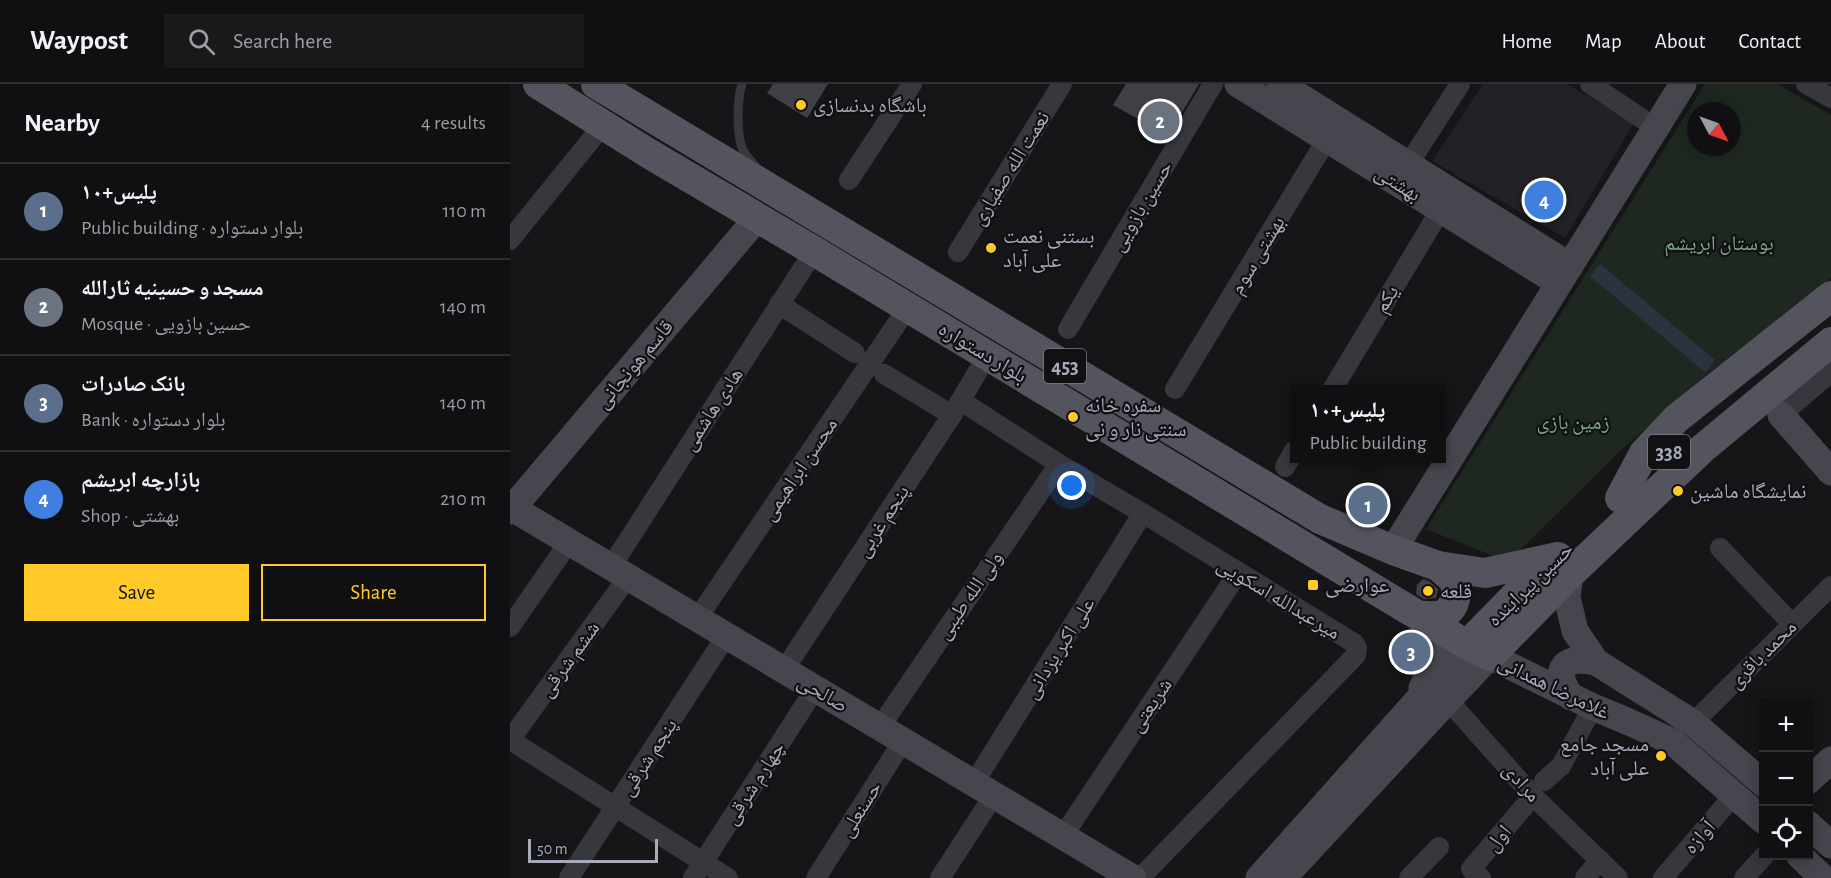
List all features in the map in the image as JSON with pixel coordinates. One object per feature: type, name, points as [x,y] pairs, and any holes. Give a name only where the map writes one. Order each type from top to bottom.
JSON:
[{"type":"main road","name":"بلوار دستواره","points":[[538,84],[648,153],[1479,650]]},
{"type":"main road","name":"بلوار دستواره","points":[[596,84],[1320,519],[1438,566],[1485,573],[1564,565]]},
{"type":"main road","points":[[1620,498],[1644,453],[1676,419],[1831,296]]},
{"type":"main road","name":"حسین پیراینده","points":[[1564,565],[1620,498],[1689,434],[1831,321]]},
{"type":"main road","name":"حسین پیراینده","points":[[1479,650],[1564,565],[1831,342]]},
{"type":"main road","points":[[1421,616],[1441,616],[1451,608],[1457,594],[1455,580],[1438,566]]},
{"type":"main road","points":[[1438,566],[1528,600]]},
{"type":"street","points":[[849,180],[912,84]]},
{"type":"street","name":"نعمت الله صفیاری","points":[[958,252],[1062,84]]},
{"type":"street","name":"حسین بازویی","points":[[1068,329],[1213,84]]},
{"type":"street","name":"بهشتی","points":[[1238,84],[1332,130],[1441,209],[1564,275]]},
{"type":"street","points":[[1408,165],[1460,84]]},
{"type":"street","points":[[1590,84],[1656,128]]},
{"type":"street","points":[[1393,550],[1683,84]]},
{"type":"street","points":[[1806,84],[1831,98]]},
{"type":"street","points":[[1297,89],[1332,130],[1408,165],[1564,275]]},
{"type":"street","points":[[510,240],[603,125]]},
{"type":"street","name":"بهشتی سوم","points":[[1175,388],[1332,130]]},
{"type":"street","name":"یکم","points":[[1335,385],[1441,209]]},
{"type":"street","name":"قاسم هونجانی","points":[[511,509],[758,217]]},
{"type":"street","name":"هادی هاشمی","points":[[619,572],[779,304],[814,251]]},
{"type":"street","points":[[779,304],[855,353]]},
{"type":"street","name":"محسن ابراهیمی","points":[[698,618],[900,320]]},
{"type":"street","name":"پنجم غربی","points":[[784,670],[978,371]]},
{"type":"street","points":[[1831,372],[1781,415],[1831,472]]},
{"type":"street","name":"میرعبدالله اسکویی","points":[[884,374],[956,408],[1059,464],[1354,643],[1357,648],[1356,655],[1140,878]]},
{"type":"street","name":"ولی الله طیبی","points":[[880,727],[1059,464]]},
{"type":"street","name":"صالحی","points":[[511,509],[1133,878]]},
{"type":"street","name":"علی اکبر یزدانی","points":[[940,878],[984,789],[1143,513]]},
{"type":"street","points":[[510,627],[568,542]]},
{"type":"street","points":[[1720,548],[1792,624]]},
{"type":"street","name":"غلامرضا همدانی","points":[[1564,565],[1567,597],[1575,631],[1596,662],[1693,723],[1759,780]]},
{"type":"street","name":"ششم شرقی","points":[[510,740],[619,572]]},
{"type":"street","name":"شریعتی","points":[[1063,836],[1238,573]]},
{"type":"street","name":"محمد باقری","points":[[1693,723],[1831,586]]},
{"type":"street","points":[[1415,702],[1431,671],[1433,645],[1421,616]]},
{"type":"street","name":"پنجم شرقی","points":[[569,878],[726,636]]},
{"type":"street","name":"غلامرضا همدانی","points":[[1479,650],[1582,702],[1673,742],[1759,817]]},
{"type":"street","name":"حسین پیراینده","points":[[1283,878],[1448,699],[1479,650]]},
{"type":"street","name":"حسین پیراینده","points":[[1258,878],[1415,702],[1479,650]]},
{"type":"street","points":[[1539,789],[1561,766],[1582,702],[1563,686],[1560,679],[1562,670],[1570,661],[1583,659],[1596,662]]},
{"type":"street","name":"چهارم شرقی","points":[[698,870],[815,689]]},
{"type":"street","name":"مرادی","points":[[1448,699],[1539,789],[1617,878]]},
{"type":"street","points":[[510,740],[615,807],[698,870],[728,878]]},
{"type":"street","name":"حسنعلی","points":[[816,878],[903,741]]},
{"type":"street","points":[[1813,777],[1831,760]]},
{"type":"street","name":"اول","points":[[1481,878],[1471,869],[1539,789]]},
{"type":"street","name":"آوازه","points":[[1663,878],[1734,795]]},
{"type":"street","points":[[1813,828],[1831,845]]},
{"type":"street","points":[[1410,878],[1439,847]]},
{"type":"street","points":[[1744,878],[1760,860]]},
{"type":"street","points":[[1805,860],[1822,878]]},
{"type":"street","points":[[1585,878],[1600,861]]},
{"type":"lane","points":[[742,84],[738,96],[740,139],[743,151],[774,190]]},
{"type":"shaded area","points":[[1483,84],[1567,84],[1634,123],[1565,238],[1432,161]]},
{"type":"shaded area","points":[[1600,264],[1715,360],[1705,372],[1590,276]]},
{"type":"green space","name":"بوستان ابریشم","points":[[1705,84],[1777,84],[1831,115],[1831,278],[1702,378],[1618,453],[1508,562],[1426,529],[1687,113],[1687,156],[1741,156],[1741,102],[1694,102]]},
{"type":"building","name":"باشگاه بدنسازی","points":[[773,84],[828,84],[807,118],[767,93]]},
{"type":"building","points":[[1126,84],[1199,84],[1168,136],[1113,105]]},
{"type":"building","name":"قلعه","points":[[1423,579],[1438,589],[1436,598],[1424,599],[1416,594],[1417,585]]},
{"type":"place","name":"باشگاه بدنسازی","points":[[801,105]]},
{"type":"place","name":"مسجد و حسینیه ثارالله","points":[[1160,121]]},
{"type":"place","name":"بازارچه ابریشم","points":[[1544,200]]},
{"type":"place","name":"بستنی نعمت علی آباد","points":[[991,248]]},
{"type":"place","name":"سفره خانه سنتی نار و نی","points":[[1073,417]]},
{"type":"place","name":"نمایشگاه ماشین","points":[[1678,491]]},
{"type":"place","name":"پلیس+۱۰","points":[[1368,505]]},
{"type":"place","name":"عوارضی","points":[[1313,585]]},
{"type":"place","name":"قلعه","points":[[1428,591]]},
{"type":"place","name":"بانک صادرات","points":[[1411,652]]},
{"type":"place","name":"مسجد جامع علی آباد","points":[[1661,756]]},
{"type":"park label","name":"زمین بازی","points":[[1573,422]]}]
